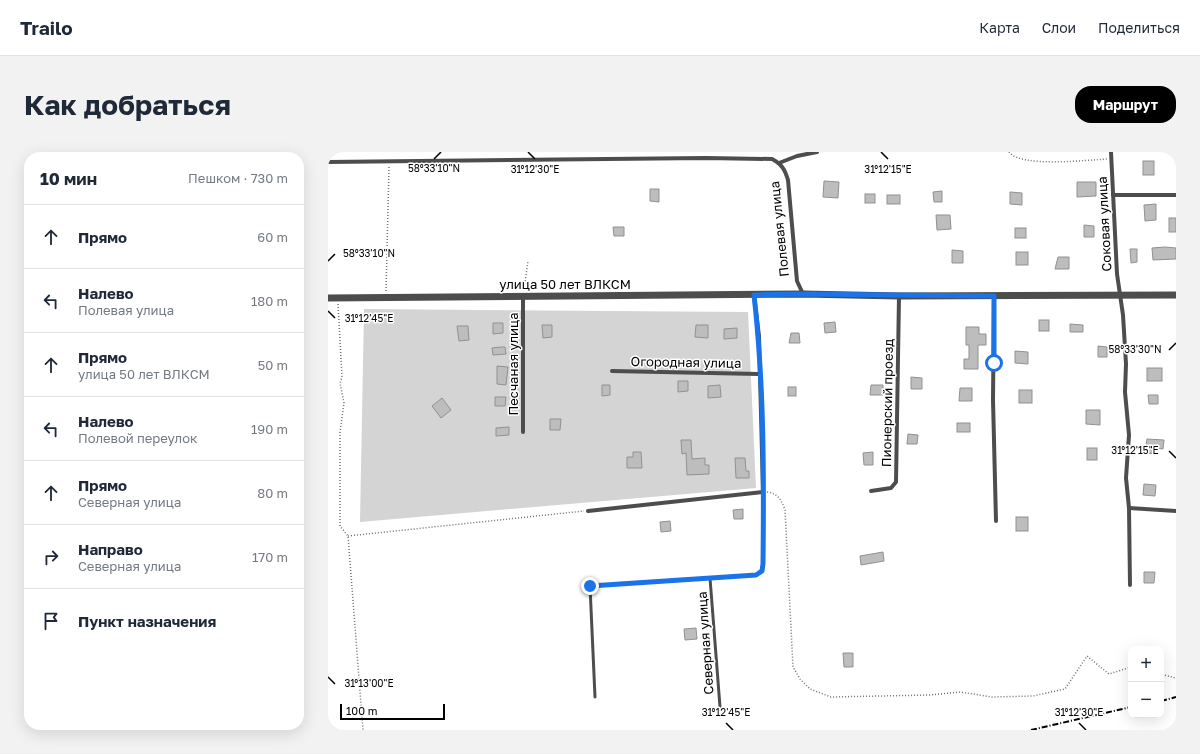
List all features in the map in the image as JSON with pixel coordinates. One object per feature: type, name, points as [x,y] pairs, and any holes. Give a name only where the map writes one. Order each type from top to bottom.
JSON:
[{"type":"street","points":[[706,152],[706,158]]},
{"type":"street","points":[[779,163],[797,156],[817,152]]},
{"type":"street","name":"Соковая улица","points":[[1111,152],[1117,274],[1126,364],[1125,392],[1129,435],[1126,478],[1129,508],[1130,585]]},
{"type":"street","name":"Полевая улица","points":[[328,162],[772,158],[784,168],[788,180],[797,282],[803,294]]},
{"type":"street","points":[[1113,195],[1176,195]]},
{"type":"street","points":[[803,294],[899,296],[1176,296]]},
{"type":"street","name":"улица 50 лет ВЛКСМ","points":[[328,298],[803,294]]},
{"type":"street","points":[[588,511],[764,492],[759,374],[759,336],[754,295]]},
{"type":"street","name":"Песчаная улица","points":[[523,296],[524,432]]},
{"type":"street","name":"Пионерский проезд","points":[[871,491],[891,488],[896,482],[899,296]]},
{"type":"street","points":[[994,296],[993,400],[996,521]]},
{"type":"street","name":"Огородная улица","points":[[612,371],[759,374]]},
{"type":"street","points":[[1129,508],[1176,511]]},
{"type":"lane","name":"Северная улица","points":[[595,697],[590,586],[756,575],[762,571],[763,564],[764,492]]},
{"type":"lane","name":"Северная улица","points":[[710,578],[720,707]]},
{"type":"path","points":[[1009,152],[1014,157],[1022,160],[1111,159]]},
{"type":"path","points":[[386,297],[389,161]]},
{"type":"path","points":[[523,296],[528,261]]},
{"type":"path","points":[[338,298],[342,377],[340,383],[344,403],[340,432],[340,526],[348,536],[363,730]]},
{"type":"path","points":[[764,492],[772,492],[781,499],[785,510],[793,667],[800,679],[810,689],[830,697],[930,695],[960,692],[992,697],[1033,696],[1064,689],[1087,656],[1109,674],[1128,668]]},
{"type":"path","points":[[348,536],[588,511]]},
{"type":"path","points":[[1164,675],[1176,678]]},
{"type":"shaded area","points":[[364,309],[748,312],[756,488],[360,522]]},
{"type":"building","points":[[1143,161],[1154,161],[1154,175],[1143,175]]},
{"type":"building","points":[[824,181],[839,182],[838,198],[823,197]]},
{"type":"building","points":[[1077,182],[1096,182],[1096,196],[1077,197]]},
{"type":"building","points":[[650,189],[659,189],[659,202],[650,201]]},
{"type":"building","points":[[942,191],[942,202],[934,202],[933,192]]},
{"type":"building","points":[[1010,192],[1022,193],[1022,205],[1010,204]]},
{"type":"building","points":[[865,194],[875,194],[875,203],[865,203]]},
{"type":"building","points":[[887,195],[900,195],[900,204],[887,204]]},
{"type":"building","points":[[1156,204],[1156,220],[1145,221],[1144,205]]},
{"type":"building","points":[[936,215],[950,215],[951,229],[937,230]]},
{"type":"building","points":[[1169,218],[1176,218],[1176,232],[1169,232]]},
{"type":"building","points":[[1084,225],[1094,226],[1094,237],[1084,237]]},
{"type":"building","points":[[613,227],[624,227],[624,236],[614,236]]},
{"type":"building","points":[[1015,228],[1026,228],[1026,238],[1015,238]]},
{"type":"building","points":[[1152,248],[1176,248],[1176,259],[1153,260]]},
{"type":"building","points":[[1130,249],[1137,249],[1137,262],[1131,263]]},
{"type":"building","points":[[952,250],[963,251],[963,263],[952,263]]},
{"type":"building","points":[[1016,252],[1028,252],[1028,265],[1016,265]]},
{"type":"building","points":[[1058,257],[1069,257],[1069,269],[1055,269]]},
{"type":"building","points":[[1039,320],[1049,320],[1049,331],[1039,331]]},
{"type":"building","points":[[835,322],[836,332],[825,333],[824,323]]},
{"type":"building","points":[[493,323],[503,323],[503,333],[493,334]]},
{"type":"building","points":[[1070,324],[1083,325],[1083,332],[1070,332]]},
{"type":"building","points":[[542,325],[552,325],[552,337],[543,338]]},
{"type":"building","points":[[696,325],[708,325],[708,338],[695,337]]},
{"type":"building","points":[[457,326],[468,326],[469,340],[459,341]]},
{"type":"building","points":[[966,327],[979,327],[979,334],[986,334],[986,345],[978,345],[978,369],[964,369],[964,359],[969,359],[969,345],[966,345]]},
{"type":"building","points":[[737,328],[737,338],[724,339],[724,329]]},
{"type":"building","points":[[791,333],[799,333],[800,343],[789,343]]},
{"type":"building","points":[[1098,346],[1107,347],[1107,357],[1098,357]]},
{"type":"building","points":[[505,347],[506,354],[493,355],[492,348]]},
{"type":"building","points":[[1015,351],[1028,352],[1028,364],[1015,363]]},
{"type":"building","points":[[497,366],[508,367],[506,385],[497,384]]},
{"type":"building","points":[[1147,368],[1162,368],[1162,381],[1147,381]]},
{"type":"building","points":[[911,377],[922,378],[922,389],[911,389]]},
{"type":"building","points":[[678,381],[688,381],[688,391],[678,392]]},
{"type":"building","points":[[602,385],[610,385],[610,395],[602,396]]},
{"type":"building","points":[[720,385],[721,397],[708,398],[708,386]]},
{"type":"building","points":[[871,385],[883,385],[883,395],[870,395]]},
{"type":"building","points":[[788,387],[796,387],[796,396],[788,396]]},
{"type":"building","points":[[960,388],[972,388],[972,401],[959,401]]},
{"type":"building","points":[[1019,390],[1032,390],[1032,403],[1019,403]]},
{"type":"building","points":[[1148,395],[1158,395],[1158,404],[1149,404]]},
{"type":"building","points":[[495,397],[506,397],[505,406],[495,406]]},
{"type":"building","points":[[442,398],[451,410],[441,418],[432,406]]},
{"type":"building","points":[[1086,410],[1100,410],[1100,425],[1086,424]]},
{"type":"building","points":[[550,419],[561,419],[560,430],[550,430]]},
{"type":"building","points":[[957,423],[970,423],[970,432],[957,432]]},
{"type":"building","points":[[509,427],[509,435],[496,436],[496,428]]},
{"type":"building","points":[[908,434],[918,435],[917,444],[907,444]]},
{"type":"building","points":[[1147,439],[1164,440],[1163,449],[1156,448],[1156,454],[1145,453]]},
{"type":"building","points":[[681,440],[691,440],[692,459],[705,458],[705,465],[709,465],[709,474],[687,475],[686,453],[682,454]]},
{"type":"building","points":[[1087,448],[1097,448],[1097,460],[1087,460]]},
{"type":"building","points":[[633,452],[641,452],[642,468],[627,468],[627,457],[633,457]]},
{"type":"building","points":[[873,452],[873,465],[864,465],[863,453]]},
{"type":"building","points":[[735,458],[745,458],[746,471],[749,471],[749,478],[736,478]]},
{"type":"building","points":[[1144,484],[1156,485],[1155,496],[1143,495]]},
{"type":"building","points":[[743,509],[743,519],[734,519],[733,510]]},
{"type":"building","points":[[1016,517],[1028,517],[1028,531],[1016,531]]},
{"type":"building","points":[[670,521],[671,531],[661,532],[660,522]]},
{"type":"building","points":[[883,552],[884,561],[861,565],[860,556]]},
{"type":"building","points":[[1144,572],[1155,572],[1154,583],[1144,583]]},
{"type":"building","points":[[696,628],[697,639],[685,640],[684,629]]},
{"type":"building","points":[[843,653],[853,653],[853,667],[844,667]]},
{"type":"railway","points":[[1164,700],[1176,697]]},
{"type":"railway","points":[[1031,730],[1128,708]]},
{"type":"route","points":[[590,586],[756,575],[762,571],[764,492],[759,374],[759,336],[754,295],[803,294],[994,296],[994,363]]}]
